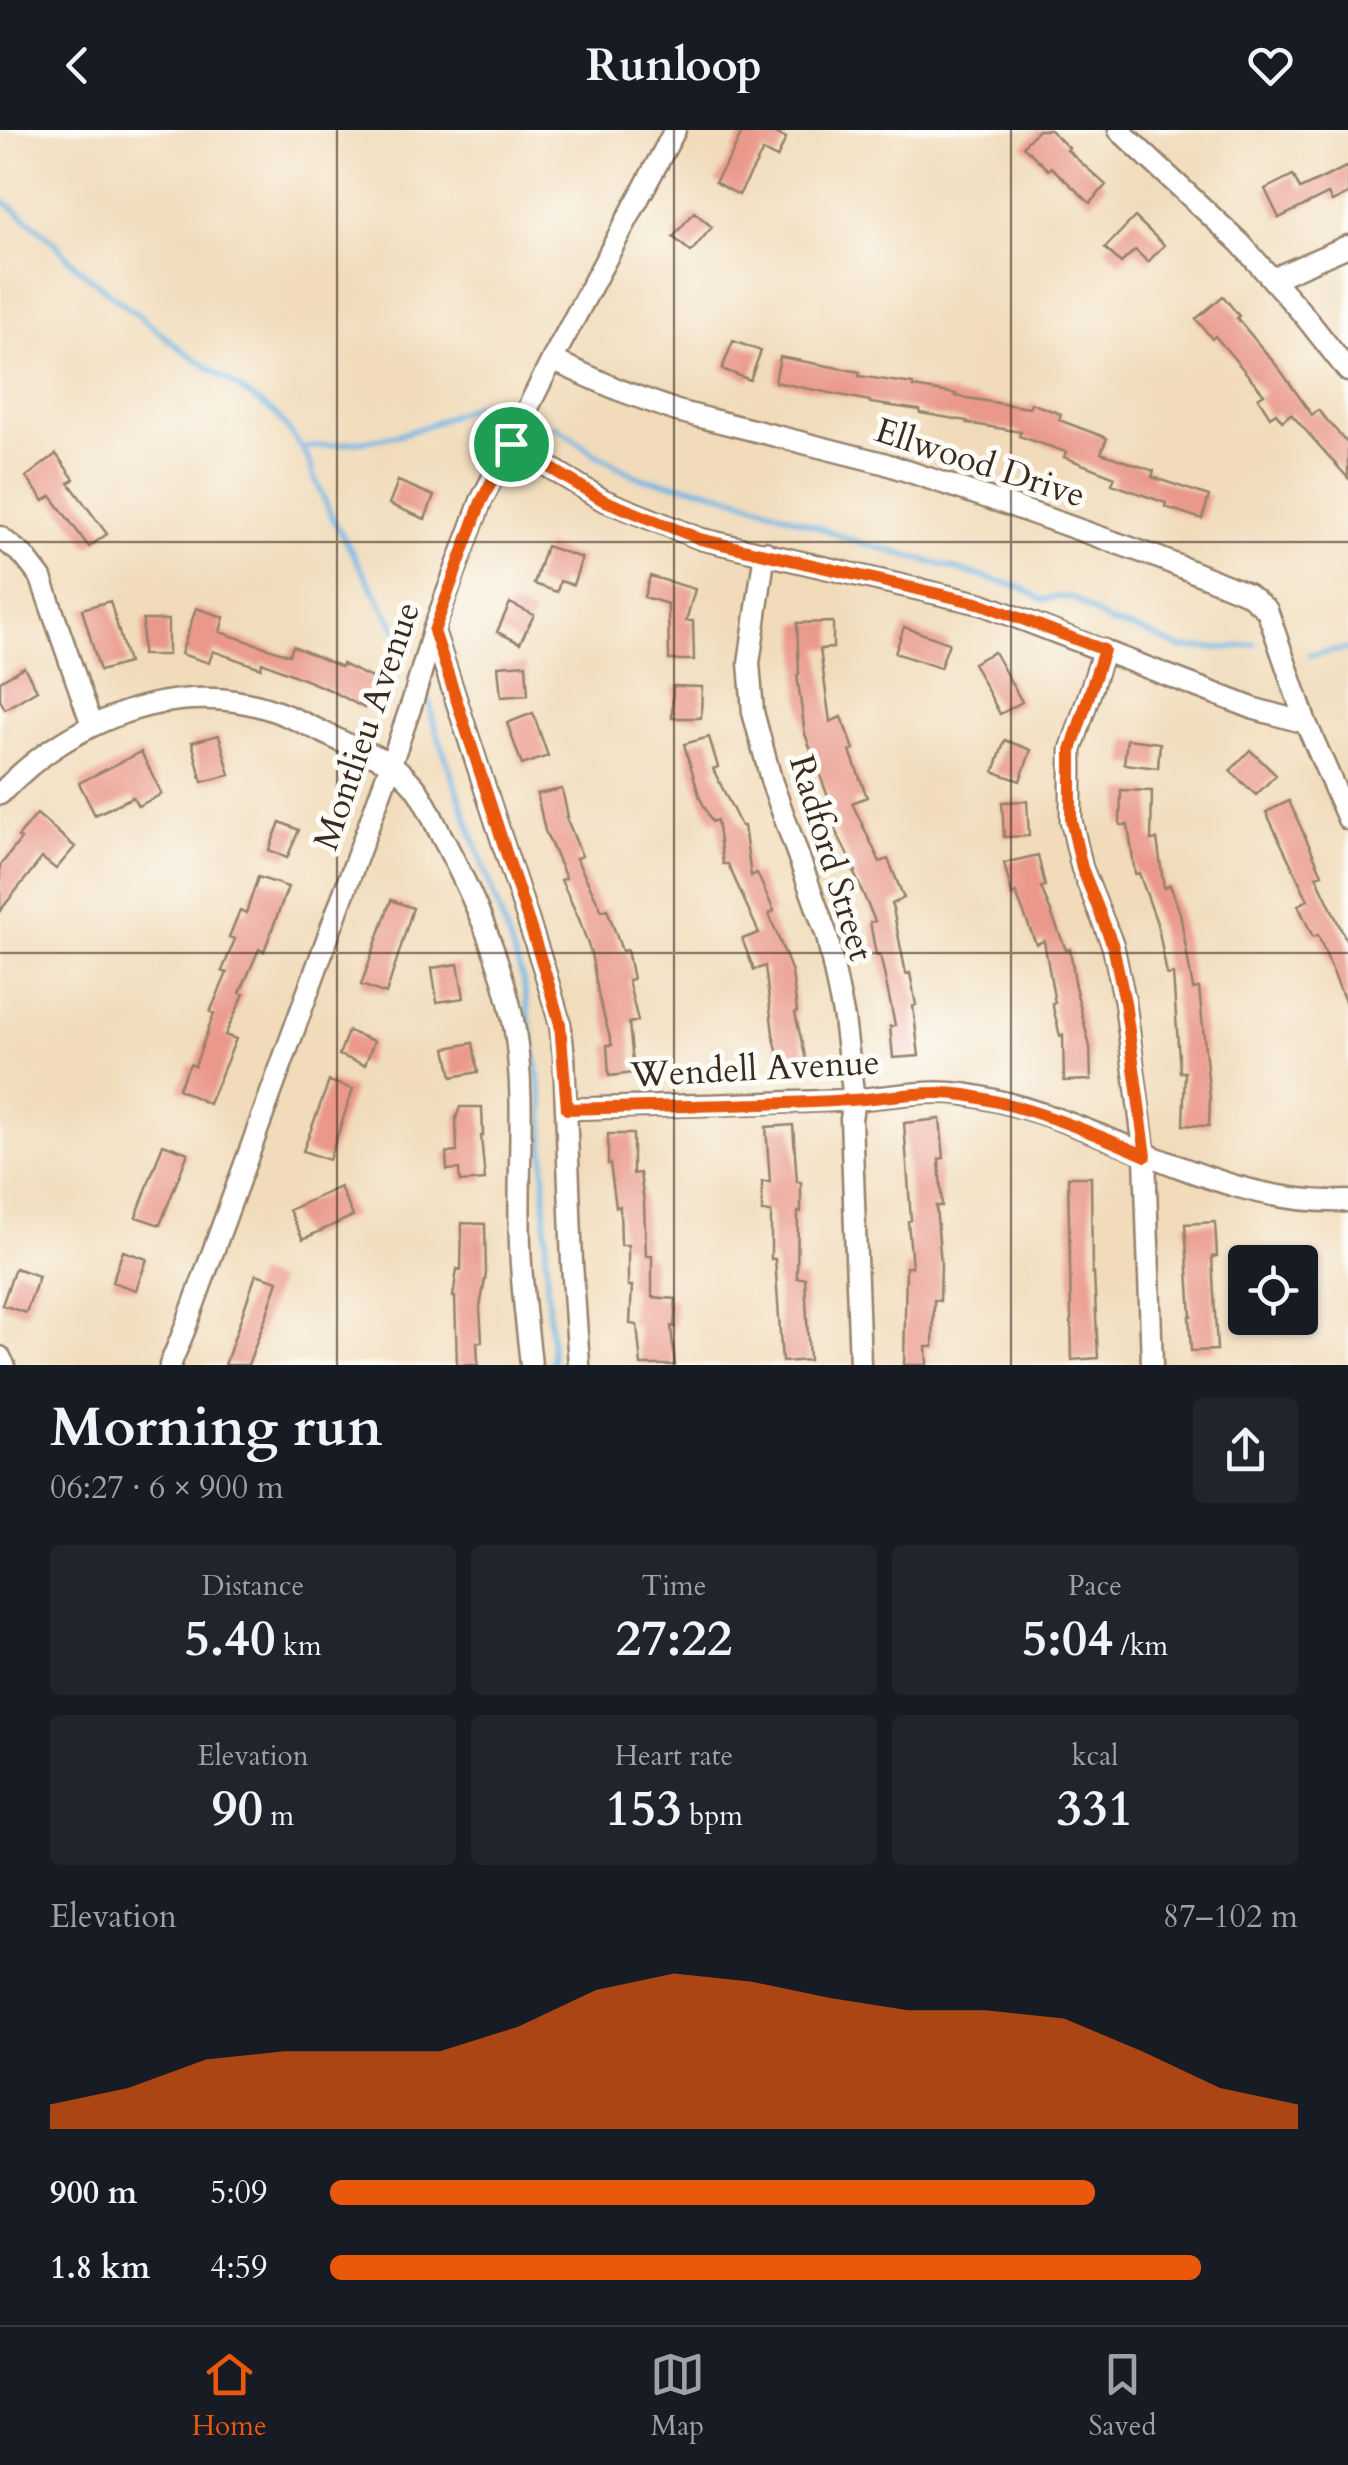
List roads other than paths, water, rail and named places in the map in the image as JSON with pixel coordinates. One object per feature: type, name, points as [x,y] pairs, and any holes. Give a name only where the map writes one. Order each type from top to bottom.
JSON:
[{"type":"street","name":"Montlieu Avenue","points":[[170,1365],[391,764],[481,502],[675,130]]},
{"type":"street","points":[[1119,130],[1240,243],[1348,371]]},
{"type":"street","points":[[1272,279],[1348,246]]},
{"type":"street","name":"Ellwood Drive","points":[[552,360],[677,411],[901,469],[1009,504],[1248,594],[1267,610],[1306,722],[1348,819]]},
{"type":"street","points":[[511,444],[603,500],[700,539],[982,604],[1255,709],[1306,722]]},
{"type":"street","points":[[0,537],[24,556],[41,578],[92,725]]},
{"type":"street","name":"Radford Street","points":[[765,552],[749,663],[753,712],[772,783],[827,936],[844,1019],[854,1100],[851,1119],[860,1365]]},
{"type":"street","points":[[434,631],[560,1024],[579,1365]]},
{"type":"street","points":[[1104,650],[1071,750],[1071,820],[1082,868],[1113,946],[1125,1002],[1146,1156],[1152,1365]]},
{"type":"street","points":[[0,794],[48,752],[92,725],[162,702],[203,699],[266,706],[391,764],[416,788],[465,881],[488,935],[515,1032],[522,1110],[520,1244],[531,1365]]},
{"type":"street","name":"Wendell Avenue","points":[[567,1109],[854,1100],[913,1092],[960,1094],[1018,1106],[1146,1156],[1254,1192],[1348,1201]]},
{"type":"street","points":[[0,1357],[4,1365]]},
{"type":"waterway","points":[[0,198],[47,235],[77,267],[177,346],[276,414],[302,448],[334,521],[407,648]]},
{"type":"waterway","points":[[302,448],[404,433],[491,402]]},
{"type":"waterway","points":[[554,425],[640,478],[709,490],[848,539],[1023,588],[1042,600],[1073,598],[1108,622],[1181,648],[1255,644]]},
{"type":"waterway","points":[[1309,655],[1348,649]]},
{"type":"waterway","points":[[430,702],[433,721],[523,980],[543,1105],[553,1365]]}]
